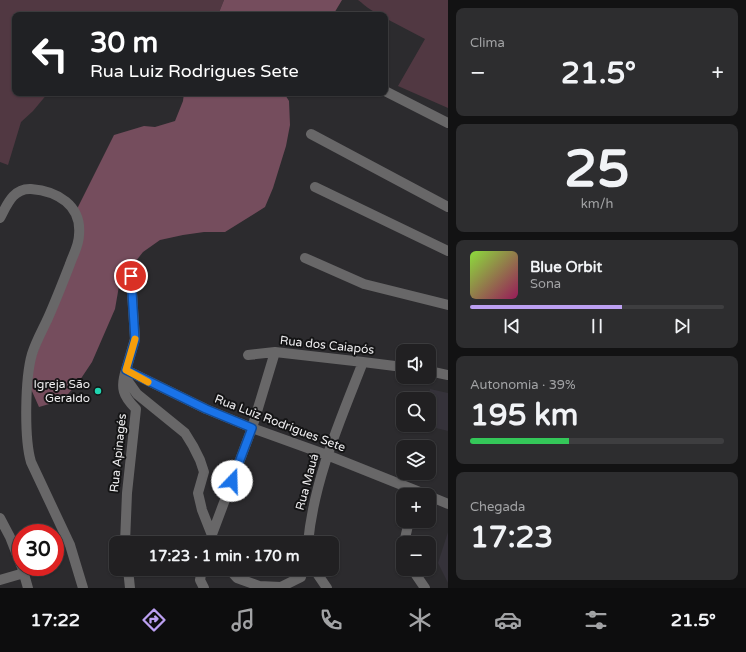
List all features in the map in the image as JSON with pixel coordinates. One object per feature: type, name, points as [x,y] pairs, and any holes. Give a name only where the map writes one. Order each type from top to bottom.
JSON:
[{"type":"street","points":[[388,93],[448,123]]},
{"type":"street","points":[[311,134],[448,207]]},
{"type":"street","points":[[315,187],[448,251]]},
{"type":"street","points":[[0,218],[14,195],[27,189],[38,190],[58,196],[65,201],[75,213],[79,228],[79,237],[76,248],[57,299],[32,353],[27,380],[27,419],[28,451],[31,462],[70,545],[83,588]]},
{"type":"street","points":[[305,258],[364,284],[448,305]]},
{"type":"street","name":"Rua Apinagés","points":[[125,536],[127,493],[136,409],[127,399],[122,382],[135,340],[131,276]]},
{"type":"street","points":[[213,536],[252,428],[275,352]]},
{"type":"street","name":"Rua dos Caiapós","points":[[248,355],[275,352],[396,366]]},
{"type":"street","name":"Rua Mauá","points":[[309,536],[310,520],[327,455],[364,362]]},
{"type":"street","points":[[126,370],[127,380],[136,394],[185,433],[197,453],[204,472],[198,493],[211,536]]},
{"type":"street","name":"Rua Luiz Rodrigues Sete","points":[[126,370],[206,409],[408,488]]},
{"type":"street","points":[[436,372],[448,374]]},
{"type":"street","name":"Rua Luiz Rodrigues Sete","points":[[436,499],[448,504]]},
{"type":"street","points":[[0,518],[12,542]]},
{"type":"street","points":[[0,580],[12,574]]},
{"type":"street","points":[[24,576],[28,588]]},
{"type":"street","points":[[129,576],[130,588]]},
{"type":"street","points":[[201,576],[200,580],[204,588]]},
{"type":"street","points":[[234,576],[236,578],[259,586],[281,587],[301,576]]},
{"type":"street","points":[[319,576],[327,588]]},
{"type":"street","points":[[417,576],[425,588]]},
{"type":"shaded area","points":[[0,0],[224,0],[219,12],[12,12],[12,96],[46,96],[21,122],[8,165],[0,162]]},
{"type":"shaded area","points":[[224,0],[342,0],[335,12],[219,12]]},
{"type":"shaded area","points":[[358,0],[448,0],[448,108],[398,86],[425,39],[388,20],[388,12],[374,12]]},
{"type":"shaded area","points":[[184,96],[286,96],[289,101],[290,125],[286,146],[273,188],[265,207],[225,232],[204,232],[160,240],[143,252],[128,271],[119,286],[115,309],[92,362],[80,380],[63,400],[39,407],[27,380],[76,248],[75,213],[114,135],[144,126],[155,127],[175,121]]},
{"type":"shaded area","points":[[430,389],[448,393],[448,431],[436,428],[436,392],[429,392]]},
{"type":"shaded area","points":[[448,532],[448,583],[438,563]]},
{"type":"slow traffic","points":[[135,339],[126,370],[148,382]]},
{"type":"place","name":"Igreja São Geraldo","points":[[98,391]]},
{"type":"route","points":[[131,276],[135,317],[135,340],[130,352],[126,370],[206,409],[252,428],[232,481]]}]
